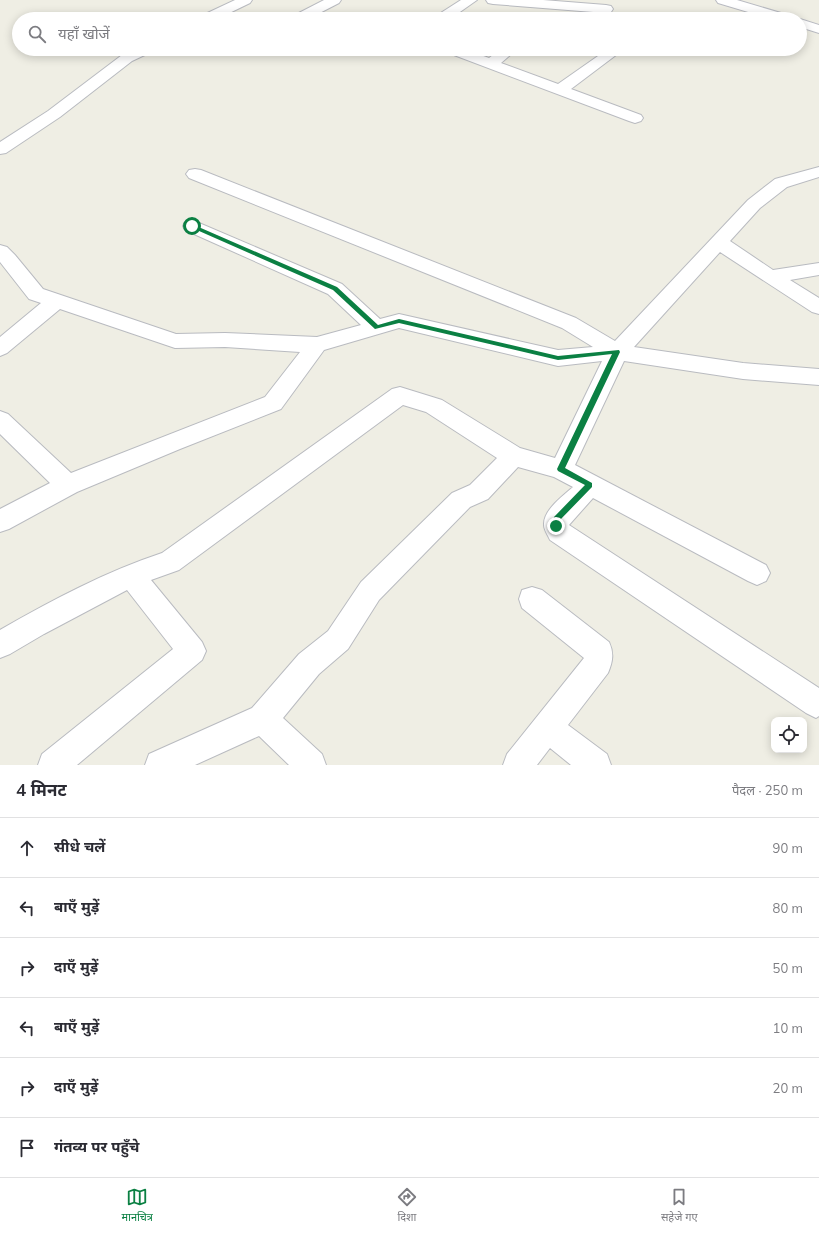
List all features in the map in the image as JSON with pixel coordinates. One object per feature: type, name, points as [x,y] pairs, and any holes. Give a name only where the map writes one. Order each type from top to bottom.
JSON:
[{"type":"street","points":[[220,12],[245,0]]},
{"type":"street","points":[[311,12],[334,0]]},
{"type":"street","points":[[452,12],[470,0]]},
{"type":"street","points":[[493,0],[606,9]]},
{"type":"street","points":[[723,0],[763,12]]},
{"type":"street","points":[[559,12],[567,6]]},
{"type":"street","points":[[807,25],[819,29]]},
{"type":"street","points":[[0,149],[54,114],[131,56]]},
{"type":"street","points":[[469,56],[635,118]]},
{"type":"street","points":[[490,64],[501,56]]},
{"type":"street","points":[[560,90],[607,56]]},
{"type":"street","points":[[561,469],[617,352],[754,204],[781,183],[819,172]]},
{"type":"street","points":[[195,174],[569,323],[617,352]]},
{"type":"street","points":[[192,226],[335,289],[377,328]]},
{"type":"street","points":[[718,242],[770,277],[819,307]]},
{"type":"street","points":[[0,251],[36,294],[175,341],[225,340],[317,345],[399,321],[558,358],[617,352],[743,371],[819,377]]},
{"type":"street","points":[[770,277],[819,269]]},
{"type":"street","points":[[0,348],[57,301]]},
{"type":"street","points":[[0,521],[68,486],[165,445],[273,403],[317,345]]},
{"type":"street","points":[[0,645],[34,625],[131,575],[170,562],[400,395],[434,406],[513,456],[561,469],[757,573]]},
{"type":"street","points":[[0,420],[68,486]]},
{"type":"street","points":[[160,765],[263,719],[309,664],[338,640],[370,591],[461,500],[479,492],[513,456]]},
{"type":"street","points":[[590,485],[557,519],[556,526],[559,532],[816,703]]},
{"type":"street","points":[[53,765],[192,651],[131,575]]},
{"type":"street","points":[[518,765],[598,663],[599,651],[532,599]]},
{"type":"street","points":[[263,719],[311,765]]},
{"type":"street","points":[[547,728],[596,765]]},
{"type":"route","points":[[192,226],[335,289],[377,328],[399,321],[558,358],[617,352],[561,469],[590,485],[557,519],[556,526]]}]
